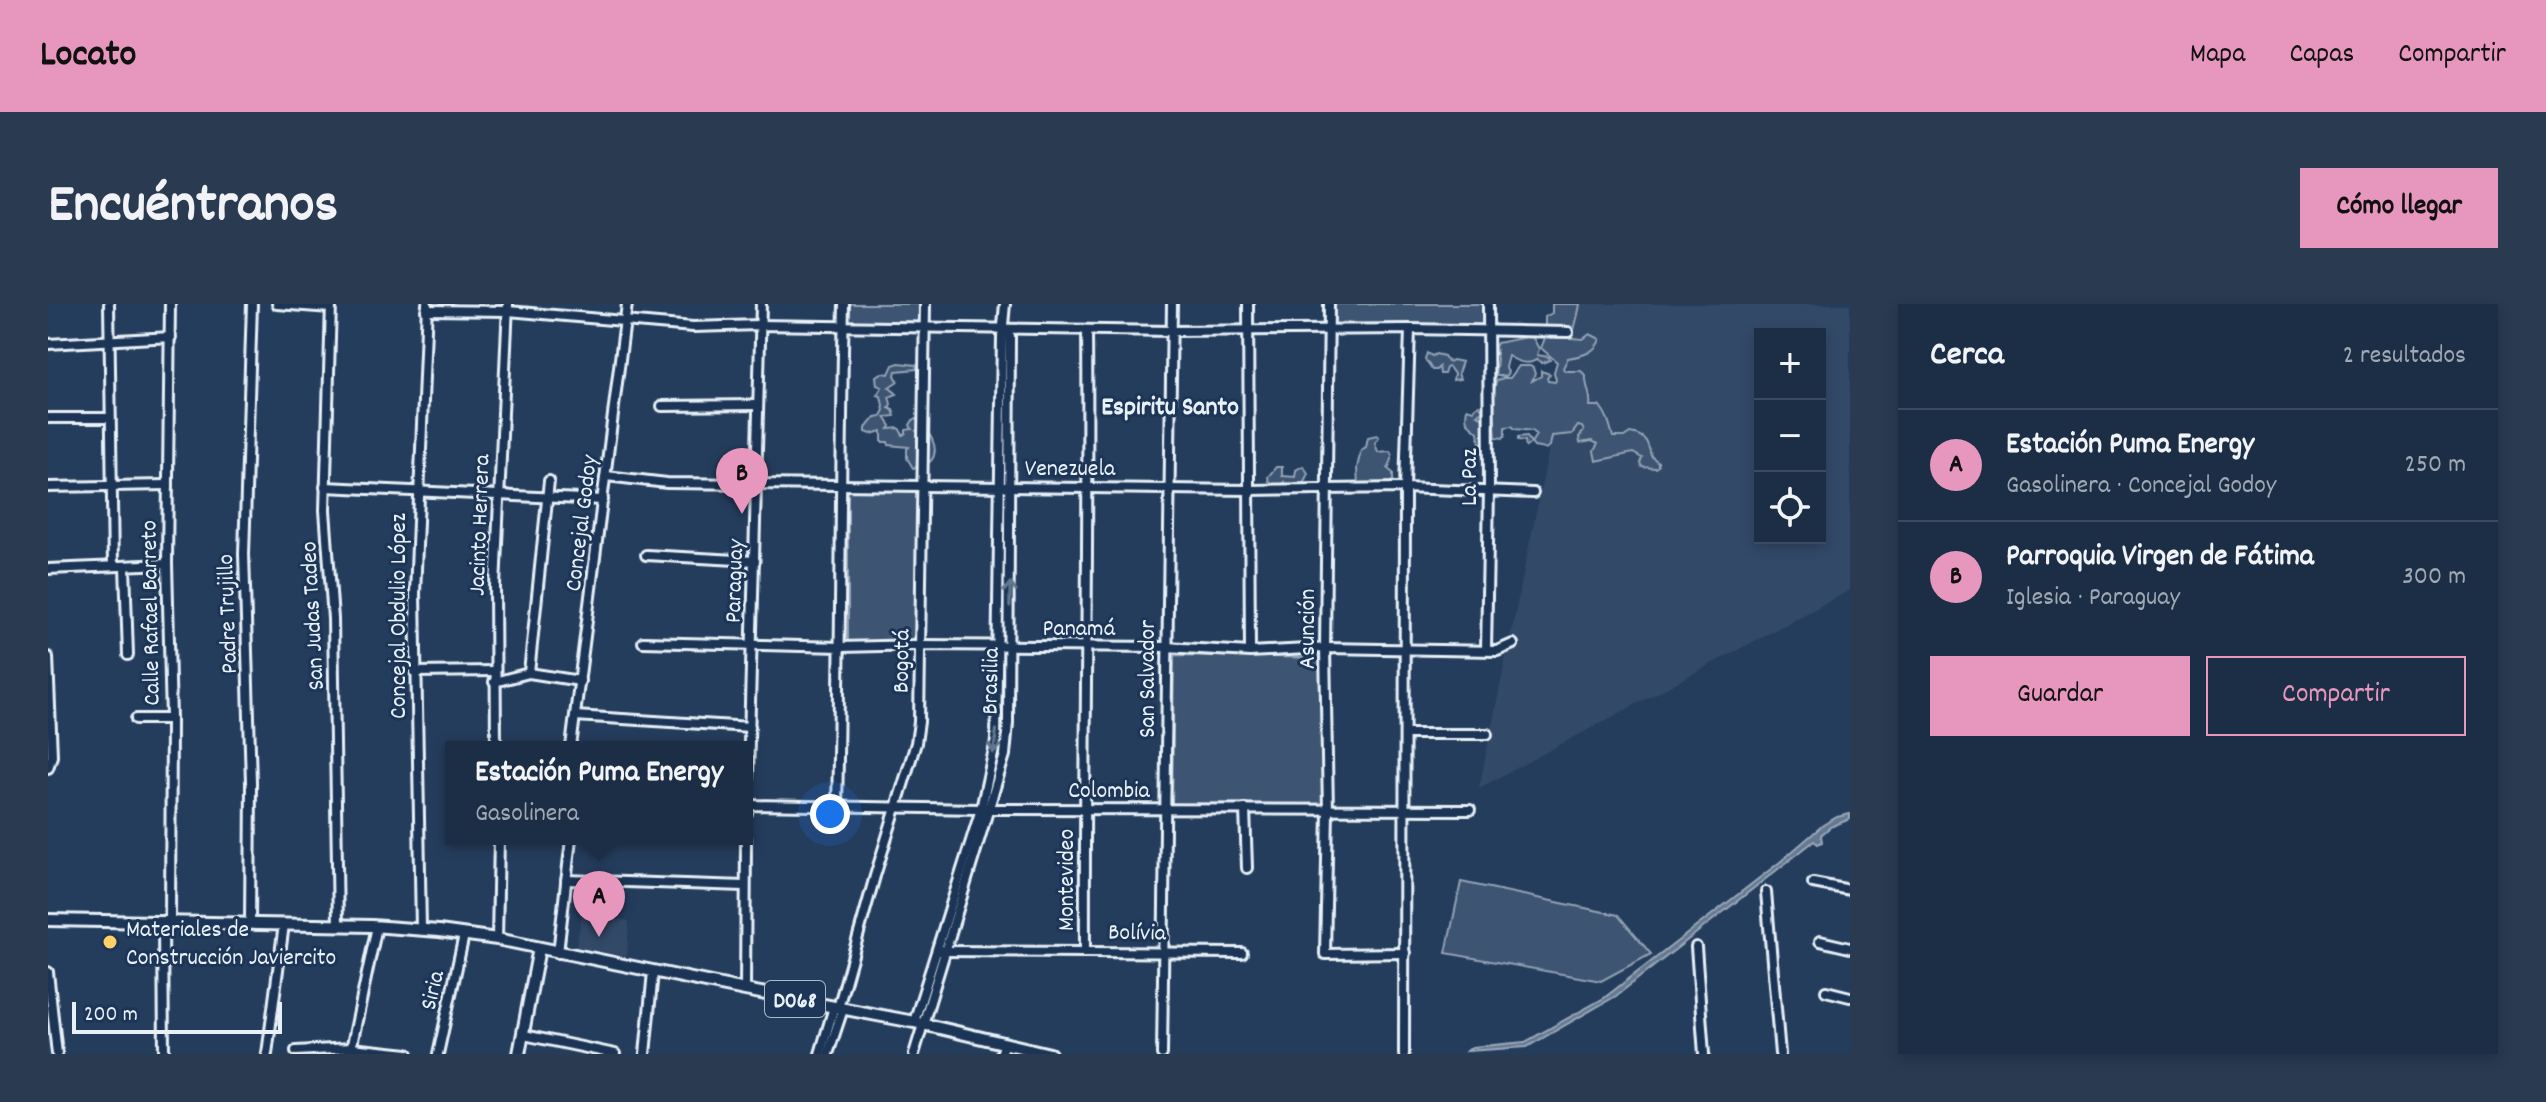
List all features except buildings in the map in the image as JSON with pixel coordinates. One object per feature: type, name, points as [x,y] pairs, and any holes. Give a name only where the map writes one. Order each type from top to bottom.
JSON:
[{"type":"main road","name":"D068","points":[[48,920],[377,926],[497,939],[919,1023],[1050,1054]]},
{"type":"main road","points":[[519,1054],[539,948]]},
{"type":"street","points":[[109,304],[113,566]]},
{"type":"street","name":"Calle Rafael Barreto","points":[[164,1054],[171,719],[167,564],[170,304]]},
{"type":"street","name":"Padre Trujillo","points":[[250,923],[251,782],[244,554],[252,304]]},
{"type":"street","points":[[277,304],[331,306]]},
{"type":"street","name":"Concejal Godoy","points":[[572,741],[627,304]]},
{"type":"street","name":"Paraguay","points":[[749,741],[761,304]]},
{"type":"street","points":[[837,806],[844,304]]},
{"type":"street","name":"Bogotá","points":[[838,1008],[916,743],[919,722],[925,304]]},
{"type":"street","name":"Brasilia","points":[[914,1054],[919,1023],[940,951],[1005,755],[1010,563],[1006,486],[1006,363],[1002,336],[1005,304]]},
{"type":"street","name":"San Salvador","points":[[1162,1054],[1172,304]]},
{"type":"street","points":[[1248,304],[1250,652]]},
{"type":"street","name":"Asunción","points":[[1329,304],[1325,954],[1405,953]]},
{"type":"street","name":"La Paz","points":[[1486,650],[1488,304]]},
{"type":"street","name":"San Judas Tadeo","points":[[331,306],[325,487],[333,619],[338,926]]},
{"type":"street","points":[[426,307],[508,308],[693,327],[1568,332]]},
{"type":"street","name":"Concejal Obdulio López","points":[[421,929],[415,672],[418,490],[426,307]]},
{"type":"street","name":"Jacinto Herrera","points":[[496,741],[494,671],[498,496],[508,308]]},
{"type":"street","points":[[1404,1054],[1405,488],[1410,329]]},
{"type":"street","name":"Montevideo","points":[[1085,950],[1085,647],[1089,487],[1087,330]]},
{"type":"street","points":[[48,344],[171,337]]},
{"type":"street","points":[[662,406],[758,405]]},
{"type":"street","points":[[48,418],[110,418]]},
{"type":"street","name":"Venezuela","points":[[606,476],[667,483],[757,485],[1249,490],[1405,488],[1533,493]]},
{"type":"street","points":[[529,673],[549,481]]},
{"type":"street","points":[[48,487],[168,485]]},
{"type":"street","name":"Brasilia","points":[[985,809],[996,740],[1000,563],[1006,486]]},
{"type":"street","points":[[325,487],[603,500]]},
{"type":"street","points":[[646,555],[755,561]]},
{"type":"street","points":[[1000,563],[1010,563]]},
{"type":"street","points":[[48,569],[167,564]]},
{"type":"street","points":[[125,566],[128,655]]},
{"type":"street","name":"Panamá","points":[[643,642],[841,647],[1166,647],[1250,652],[1325,648],[1500,650],[1513,644]]},
{"type":"street","points":[[48,657],[52,756],[48,768]]},
{"type":"street","points":[[415,672],[494,671]]},
{"type":"street","points":[[494,682],[529,673],[580,681]]},
{"type":"street","points":[[575,716],[750,727]]},
{"type":"street","points":[[136,719],[171,719]]},
{"type":"street","points":[[1405,734],[1487,734]]},
{"type":"street","name":"Colombia","points":[[753,805],[1470,810]]},
{"type":"street","points":[[1245,809],[1247,868]]},
{"type":"street","points":[[497,939],[499,845]]},
{"type":"street","points":[[558,953],[570,845]]},
{"type":"street","points":[[745,990],[746,845]]},
{"type":"street","points":[[566,880],[745,886]]},
{"type":"street","points":[[1813,883],[1850,890]]},
{"type":"street","points":[[1766,892],[1780,1054]]},
{"type":"street","points":[[267,1054],[284,924]]},
{"type":"street","points":[[350,1051],[377,926]]},
{"type":"street","name":"Siria","points":[[438,1054],[464,935]]},
{"type":"street","points":[[1820,941],[1850,948]]},
{"type":"street","points":[[1696,947],[1704,1054]]},
{"type":"street","name":"Bolívia","points":[[940,951],[1242,953]]},
{"type":"street","points":[[48,972],[50,1025],[57,1054]]},
{"type":"street","points":[[645,1054],[653,972]]},
{"type":"street","points":[[1826,991],[1850,997]]},
{"type":"street","points":[[820,1054],[838,1008]]},
{"type":"street","points":[[828,1054],[838,1008]]},
{"type":"street","points":[[524,1035],[615,1054]]},
{"type":"street","points":[[1001,1054],[1005,1043]]},
{"type":"street","points":[[296,1051],[408,1054]]},
{"type":"shaded area","points":[[848,304],[921,304],[920,323],[847,322]]},
{"type":"shaded area","points":[[1335,304],[1486,304],[1486,325],[1334,333]]},
{"type":"shaded area","points":[[1552,304],[1580,304],[1572,338],[1583,339],[1590,334],[1600,339],[1592,351],[1568,358],[1563,368],[1565,371],[1581,371],[1586,376],[1590,406],[1600,406],[1613,437],[1624,437],[1630,433],[1640,436],[1658,466],[1642,467],[1642,458],[1633,453],[1596,461],[1594,451],[1598,444],[1592,441],[1580,443],[1579,437],[1584,431],[1578,426],[1572,434],[1552,436],[1550,446],[1545,449],[1534,447],[1531,443],[1536,435],[1533,431],[1512,426],[1505,427],[1503,438],[1496,437],[1493,396],[1496,381],[1510,378],[1519,366],[1530,366],[1535,374],[1532,381],[1541,376],[1541,371],[1550,374],[1548,381],[1555,382],[1557,362],[1541,348],[1549,328],[1545,326],[1545,317],[1552,313]]},
{"type":"shaded area","points":[[1579,304],[1850,304],[1850,590],[1479,788]]},
{"type":"shaded area","points":[[1533,338],[1539,349],[1537,355],[1549,357],[1550,360],[1542,363],[1537,359],[1526,363],[1508,356],[1506,376],[1495,376],[1497,343]]},
{"type":"shaded area","points":[[1427,353],[1444,356],[1448,362],[1462,362],[1458,373],[1460,379],[1453,380],[1454,374],[1449,367],[1444,374],[1440,374],[1439,367],[1432,370],[1425,359]]},
{"type":"shaded area","points":[[893,365],[916,365],[917,369],[896,371],[898,381],[889,387],[897,394],[889,397],[889,408],[895,416],[885,417],[891,426],[889,429],[899,428],[903,435],[906,430],[912,429],[910,425],[913,420],[920,419],[923,427],[916,431],[921,435],[917,440],[922,440],[928,432],[935,451],[927,464],[913,468],[907,458],[909,447],[882,442],[882,431],[866,432],[875,417],[881,416],[884,410],[881,396],[877,395],[882,387],[877,385],[876,376],[889,374]]},
{"type":"shaded area","points":[[1479,405],[1483,410],[1477,415],[1485,418],[1485,442],[1480,444],[1478,432],[1466,417],[1467,408],[1473,410]]},
{"type":"shaded area","points":[[1527,436],[1531,443],[1526,447],[1525,441],[1518,440],[1518,437]]},
{"type":"shaded area","points":[[1368,437],[1379,437],[1375,443],[1378,452],[1390,451],[1392,460],[1388,469],[1393,473],[1393,480],[1389,484],[1358,486],[1357,468],[1361,450],[1366,447]]},
{"type":"shaded area","points":[[1303,466],[1308,473],[1302,486],[1286,486],[1284,482],[1282,486],[1277,486],[1269,481],[1268,477],[1276,467],[1282,467],[1282,476],[1295,477],[1296,470]]},
{"type":"shaded area","points":[[921,490],[920,641],[848,643],[848,491]]},
{"type":"shaded area","points":[[1174,655],[1324,658],[1323,807],[1172,807]]},
{"type":"shaded area","points":[[1850,814],[1850,819],[1830,827],[1821,835],[1822,842],[1818,844],[1814,841],[1616,996],[1527,1047],[1467,1051],[1472,1047],[1525,1042],[1604,998],[1823,825]]},
{"type":"shaded area","points":[[1461,882],[1618,915],[1651,954],[1601,981],[1446,953]]},
{"type":"shaded area","points":[[582,914],[629,921],[627,956],[576,947]]},
{"type":"place","name":"Parroquia Virgen de Fátima","points":[[742,514]]},
{"type":"place","name":"Estación Puma Energy","points":[[599,937]]},
{"type":"place","name":"Materiales de Construcción Javiercito","points":[[110,942]]},
{"type":"district","name":"Espiritu Santo","points":[[1170,405]]}]
